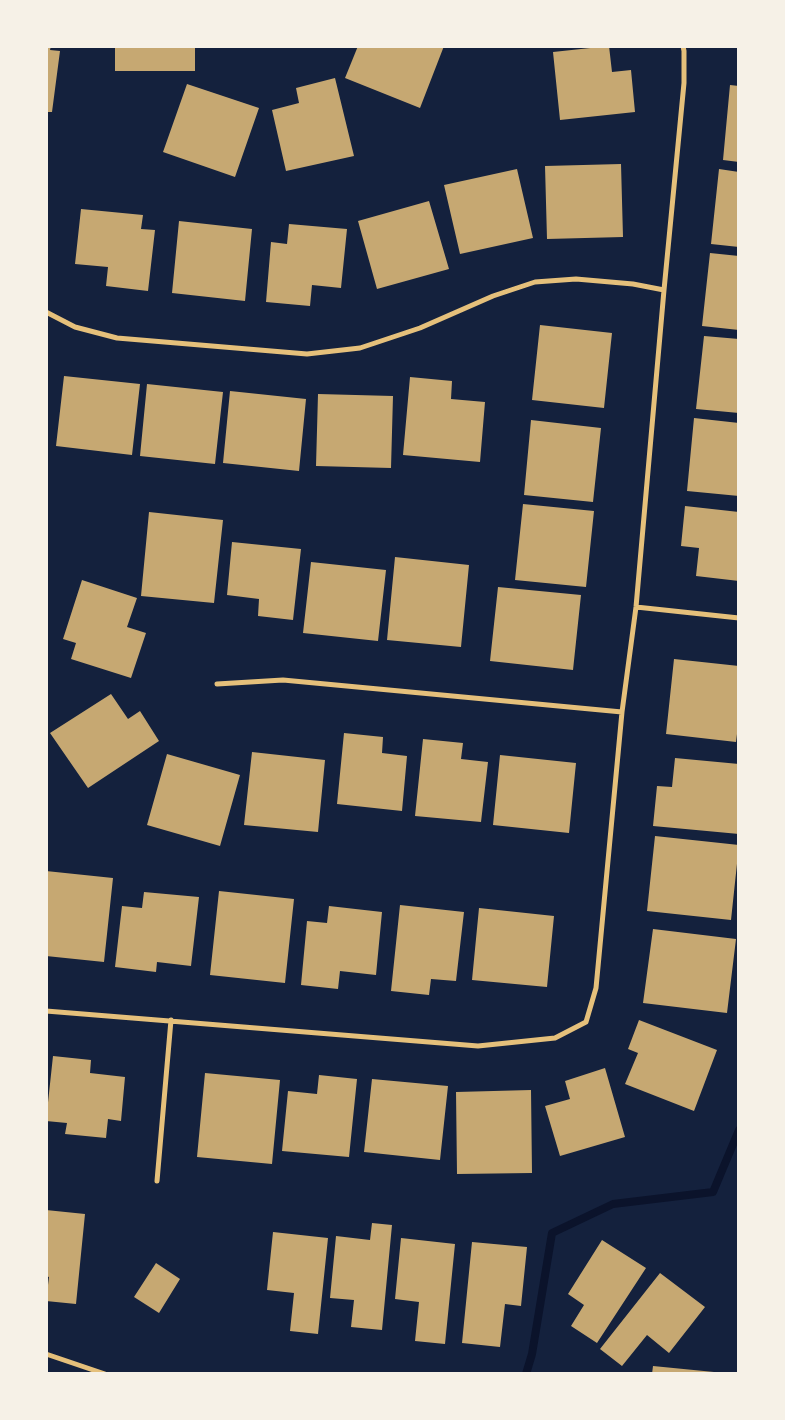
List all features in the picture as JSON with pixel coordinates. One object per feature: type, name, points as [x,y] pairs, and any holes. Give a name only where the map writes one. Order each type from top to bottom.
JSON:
[{"type":"street","points":[[46,1010],[478,1046],[555,1038],[586,1022],[596,988],[622,712],[636,607],[684,83],[683,46]]},
{"type":"street","points":[[46,312],[75,327],[117,338],[306,354],[360,348],[420,328],[493,296],[535,282],[576,280],[633,284],[664,290]]},
{"type":"street","points":[[636,607],[739,618]]},
{"type":"street","points":[[217,684],[283,680],[622,712]]},
{"type":"street","points":[[157,1181],[171,1020]]},
{"type":"street","points":[[46,1354],[105,1374]]},
{"type":"building","points":[[46,46],[51,46],[50,50],[60,51],[52,112],[46,112]]},
{"type":"building","points":[[115,46],[195,46],[195,71],[115,71]]},
{"type":"building","points":[[358,46],[444,46],[420,108],[345,78]]},
{"type":"building","points":[[609,46],[612,72],[631,70],[635,112],[560,120],[553,52]]},
{"type":"building","points":[[335,78],[354,156],[286,171],[272,110],[299,103],[296,88]]},
{"type":"building","points":[[187,84],[259,108],[235,177],[163,152]]},
{"type":"building","points":[[730,85],[739,86],[739,162],[723,160]]},
{"type":"building","points":[[621,164],[623,237],[547,239],[545,166]]},
{"type":"building","points":[[517,169],[533,238],[460,254],[444,185]]},
{"type":"building","points":[[719,169],[739,172],[739,247],[711,244]]},
{"type":"building","points":[[429,201],[449,269],[377,289],[358,221]]},
{"type":"building","points":[[81,209],[143,215],[141,229],[155,230],[148,291],[106,286],[108,267],[75,264]]},
{"type":"building","points":[[179,221],[252,229],[245,301],[172,293]]},
{"type":"building","points":[[289,224],[347,229],[341,288],[312,285],[310,306],[266,302],[271,242],[287,244]]},
{"type":"building","points":[[710,253],[739,256],[739,330],[702,326]]},
{"type":"building","points":[[540,325],[612,333],[604,408],[532,400]]},
{"type":"building","points":[[704,336],[739,339],[739,413],[696,409]]},
{"type":"building","points":[[64,376],[140,384],[132,455],[56,446]]},
{"type":"building","points":[[410,377],[452,381],[451,399],[485,402],[480,462],[403,455]]},
{"type":"building","points":[[147,384],[223,392],[215,464],[140,456]]},
{"type":"building","points":[[230,391],[306,399],[299,471],[223,463]]},
{"type":"building","points":[[318,394],[393,396],[391,468],[316,466]]},
{"type":"building","points":[[694,418],[739,423],[739,496],[687,491]]},
{"type":"building","points":[[531,420],[601,428],[593,502],[524,495]]},
{"type":"building","points":[[523,504],[594,511],[586,587],[515,580]]},
{"type":"building","points":[[685,506],[739,512],[739,581],[696,576],[699,548],[681,546]]},
{"type":"building","points":[[149,512],[223,520],[214,603],[141,596]]},
{"type":"building","points":[[232,542],[301,549],[293,620],[258,616],[259,599],[227,595]]},
{"type":"building","points":[[395,557],[469,565],[461,647],[387,640]]},
{"type":"building","points":[[311,562],[386,570],[378,641],[303,633]]},
{"type":"building","points":[[82,580],[137,598],[127,627],[146,633],[131,678],[71,659],[76,643],[63,639]]},
{"type":"building","points":[[498,587],[581,595],[573,670],[490,661]]},
{"type":"building","points":[[674,659],[739,666],[739,718],[736,742],[666,734]]},
{"type":"building","points":[[111,694],[128,719],[140,711],[159,741],[88,788],[50,733]]},
{"type":"building","points":[[344,733],[383,737],[382,753],[407,756],[402,811],[337,804]]},
{"type":"building","points":[[423,739],[463,743],[461,759],[488,762],[481,822],[415,816]]},
{"type":"building","points":[[252,752],[325,760],[318,832],[244,825]]},
{"type":"building","points":[[167,754],[240,775],[220,846],[147,825]]},
{"type":"building","points":[[500,755],[576,763],[569,833],[493,825]]},
{"type":"building","points":[[675,758],[739,764],[739,834],[653,826],[657,786],[672,787]]},
{"type":"building","points":[[655,836],[739,845],[731,920],[647,911]]},
{"type":"building","points":[[46,871],[113,878],[104,962],[46,956]]},
{"type":"building","points":[[219,891],[294,899],[285,983],[210,975]]},
{"type":"building","points":[[144,892],[199,897],[191,966],[157,962],[156,972],[115,967],[122,906],[142,908]]},
{"type":"building","points":[[400,905],[464,912],[456,981],[431,979],[429,995],[391,991]]},
{"type":"building","points":[[329,906],[382,912],[376,975],[340,971],[338,989],[301,985],[307,921],[327,923]]},
{"type":"building","points":[[479,908],[554,916],[547,987],[472,980]]},
{"type":"building","points":[[653,929],[736,939],[727,1013],[643,1003]]},
{"type":"building","points":[[639,1020],[717,1050],[694,1111],[625,1084],[638,1053],[628,1049]]},
{"type":"building","points":[[53,1056],[91,1060],[90,1073],[125,1077],[121,1121],[108,1119],[106,1138],[65,1134],[67,1123],[46,1121]]},
{"type":"building","points":[[605,1068],[625,1137],[560,1156],[545,1106],[570,1099],[565,1081]]},
{"type":"building","points":[[205,1073],[280,1080],[272,1164],[197,1157]]},
{"type":"building","points":[[319,1075],[357,1079],[349,1157],[282,1151],[288,1091],[317,1094]]},
{"type":"building","points":[[372,1079],[448,1086],[440,1160],[364,1152]]},
{"type":"building","points":[[531,1090],[532,1173],[457,1174],[456,1092]]},
{"type":"building","points":[[46,1210],[85,1214],[76,1304],[46,1301],[49,1277],[46,1276]]},
{"type":"building","points":[[372,1223],[392,1225],[382,1330],[351,1327],[354,1300],[330,1298],[336,1236],[370,1240]]},
{"type":"building","points":[[273,1232],[328,1238],[318,1334],[290,1331],[294,1293],[267,1290]]},
{"type":"building","points":[[401,1238],[455,1244],[445,1344],[415,1341],[419,1302],[395,1299]]},
{"type":"building","points":[[602,1240],[646,1268],[597,1343],[571,1326],[584,1305],[568,1294]]},
{"type":"building","points":[[472,1242],[527,1247],[521,1306],[505,1304],[500,1347],[462,1343]]},
{"type":"building","points":[[156,1263],[180,1279],[159,1313],[134,1297]]},
{"type":"building","points":[[660,1273],[705,1307],[669,1353],[647,1335],[622,1366],[600,1349]]},
{"type":"building","points":[[653,1366],[714,1372],[713,1374],[652,1374]]},
{"type":"waterway","points":[[526,1374],[532,1354],[552,1233],[613,1204],[713,1192],[739,1130]]}]
